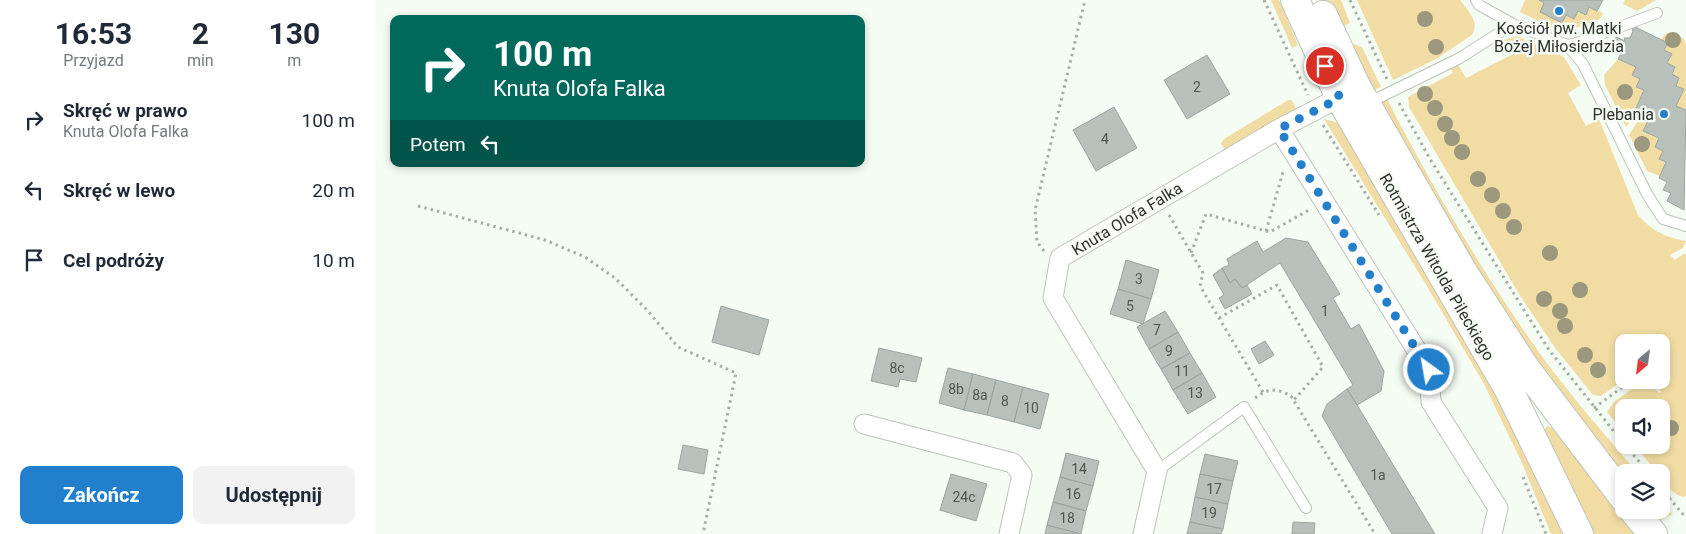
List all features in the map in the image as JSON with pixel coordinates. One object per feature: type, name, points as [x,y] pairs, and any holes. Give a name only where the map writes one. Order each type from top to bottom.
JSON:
[{"type":"main road","name":"Rotmistrza Witolda Pileckiego","points":[[1295,0],[1525,369],[1615,486]]},
{"type":"main road","name":"Rotmistrza Witolda Pileckiego","points":[[1316,0],[1354,97],[1509,390],[1579,534]]},
{"type":"main road","points":[[1640,519],[1653,534]]},
{"type":"street","name":"Knuta Olofa Falka","points":[[1157,471],[1053,298],[1061,258],[1279,129],[1315,111],[1354,97]]},
{"type":"street","points":[[1279,129],[1429,370],[1431,402],[1497,508],[1492,534]]},
{"type":"street","points":[[864,424],[1013,463],[1022,475],[1009,534]]},
{"type":"street","points":[[1143,534],[1157,471]]},
{"type":"lane","points":[[1476,0],[1479,4],[1513,24],[1567,45],[1583,64],[1647,194],[1663,219],[1686,226]]},
{"type":"lane","points":[[1567,45],[1581,42],[1657,12]]},
{"type":"lane","points":[[1354,97],[1392,90],[1460,58],[1513,24]]},
{"type":"lane","points":[[1157,471],[1245,407],[1306,508]]},
{"type":"path","points":[[1058,270],[1037,242],[1035,210],[1085,0]]},
{"type":"path","points":[[1264,0],[1315,111],[1381,220]]},
{"type":"path","points":[[1350,0],[1392,90],[1429,160],[1489,258],[1549,350],[1615,433]]},
{"type":"path","points":[[1266,231],[1290,146]]},
{"type":"path","points":[[1159,200],[1203,273],[1199,286],[1263,392]]},
{"type":"path","points":[[1191,253],[1206,214],[1270,232],[1324,201]]},
{"type":"path","points":[[417,206],[545,240],[585,257],[615,278],[648,311],[678,347],[737,373],[703,534]]},
{"type":"path","points":[[1219,318],[1277,285],[1323,367],[1294,400]]},
{"type":"path","points":[[1245,407],[1263,392],[1271,389],[1281,390],[1291,396],[1375,534]]},
{"type":"path","points":[[1594,408],[1620,389]]},
{"type":"path","points":[[1633,454],[1641,464]]},
{"type":"path","points":[[1522,473],[1546,534]]},
{"type":"path","points":[[1670,499],[1686,518]]},
{"type":"shaded area","points":[[1271,0],[1279,0],[1298,45],[1292,48]]},
{"type":"shaded area","points":[[1323,0],[1341,0],[1350,23],[1336,29]]},
{"type":"shaded area","points":[[1357,0],[1460,0],[1472,16],[1475,25],[1474,30],[1472,35],[1436,59],[1393,80]]},
{"type":"shaded area","points":[[1525,0],[1539,0],[1544,3],[1541,12],[1562,23],[1566,15],[1578,11],[1586,14],[1589,7],[1603,13],[1600,19],[1560,32],[1520,12]]},
{"type":"shaded area","points":[[1625,0],[1656,0],[1637,11],[1623,4]]},
{"type":"shaded area","points":[[1670,32],[1684,39],[1686,45],[1686,110],[1676,106],[1684,89],[1676,86],[1679,78],[1672,74],[1675,67],[1667,63],[1671,54],[1664,50],[1667,44],[1661,40],[1665,34]]},
{"type":"shaded area","points":[[1517,36],[1564,57],[1581,85],[1568,93],[1586,126],[1599,119],[1638,215],[1659,232],[1672,238],[1686,241],[1683,248],[1670,255],[1675,260],[1685,253],[1686,255],[1686,496],[1684,497],[1670,489],[1670,464],[1650,464],[1642,454],[1670,454],[1670,399],[1618,399],[1632,389],[1656,389],[1659,393],[1661,392],[1659,389],[1670,389],[1670,334],[1615,334],[1615,386],[1601,396],[1593,395],[1555,348],[1519,294],[1409,107],[1408,97],[1453,73],[1450,67],[1458,65],[1466,78],[1513,54],[1505,40]]},
{"type":"shaded area","points":[[1354,44],[1362,47],[1381,87],[1372,91],[1346,49]]},
{"type":"shaded area","points":[[1618,59],[1636,67],[1640,79],[1636,87],[1644,90],[1636,107],[1638,110],[1626,127],[1605,85],[1604,75]]},
{"type":"shaded area","points":[[1387,99],[1459,230],[1499,294],[1541,355],[1615,446],[1615,454],[1622,454],[1630,464],[1615,464],[1615,470],[1530,367],[1378,106]]},
{"type":"shaded area","points":[[1288,100],[1292,100],[1297,111],[1227,152],[1221,144],[1224,139]]},
{"type":"shaded area","points":[[1640,117],[1648,121],[1643,131],[1659,138],[1655,147],[1663,151],[1659,159],[1666,162],[1660,176],[1647,171],[1629,135]]},
{"type":"shaded area","points":[[1324,119],[1340,123],[1472,342],[1564,534],[1551,534],[1522,463],[1484,384],[1425,283]]},
{"type":"shaded area","points":[[1615,401],[1615,422],[1607,412]]},
{"type":"shaded area","points":[[1547,426],[1552,428],[1615,503],[1615,519],[1628,519],[1641,534],[1593,534],[1543,432]]},
{"type":"building","name":"Kościół pw. Matki Bożej Miłosierdzia","points":[[1539,0],[1603,0],[1597,11],[1589,7],[1586,15],[1578,11],[1574,19],[1566,15],[1562,23],[1540,12],[1544,3]]},
{"type":"building","name":"Plebania","points":[[1631,25],[1668,43],[1664,50],[1672,54],[1667,63],[1675,67],[1672,74],[1679,78],[1676,86],[1684,89],[1676,106],[1686,110],[1684,210],[1667,201],[1671,193],[1663,190],[1667,182],[1659,178],[1666,162],[1659,159],[1663,151],[1655,147],[1659,138],[1643,131],[1648,121],[1640,117],[1643,111],[1636,108],[1644,90],[1636,87],[1640,79],[1632,75],[1636,67],[1618,59],[1622,51],[1612,45],[1616,37],[1625,41],[1624,38],[1630,38],[1633,31]]},
{"type":"building","points":[[1207,55],[1230,94],[1187,119],[1164,80]]},
{"type":"building","points":[[1114,107],[1137,148],[1096,171],[1073,130]]},
{"type":"building","points":[[1286,238],[1308,242],[1340,294],[1333,298],[1351,329],[1359,324],[1384,371],[1381,391],[1357,405],[1347,389],[1353,385],[1280,263],[1242,288],[1235,279],[1230,283],[1222,268],[1229,265],[1227,259],[1257,241],[1263,252]]},
{"type":"building","points":[[1126,260],[1159,270],[1151,299],[1118,289]]},
{"type":"building","points":[[1222,268],[1230,283],[1235,279],[1242,288],[1247,285],[1252,294],[1225,309],[1219,298],[1224,295],[1213,275]]},
{"type":"building","points":[[1118,289],[1151,299],[1143,324],[1110,314]]},
{"type":"building","points":[[721,306],[769,320],[759,355],[712,342]]},
{"type":"building","points":[[1165,311],[1178,332],[1149,349],[1137,327]]},
{"type":"building","points":[[1178,332],[1190,353],[1161,369],[1149,349]]},
{"type":"building","points":[[1265,341],[1274,355],[1259,364],[1251,349]]},
{"type":"building","points":[[879,348],[922,358],[916,382],[900,379],[898,387],[871,381]]},
{"type":"building","points":[[1190,353],[1202,373],[1173,390],[1161,369]]},
{"type":"building","points":[[948,368],[973,374],[964,410],[939,403]]},
{"type":"building","points":[[1202,373],[1216,397],[1188,414],[1173,390]]},
{"type":"building","points":[[973,374],[996,380],[987,415],[964,410]]},
{"type":"building","points":[[996,380],[1023,387],[1014,422],[987,415]]},
{"type":"building","points":[[1023,387],[1049,394],[1040,429],[1014,422]]},
{"type":"building","points":[[1347,389],[1435,534],[1392,534],[1322,416],[1327,404]]},
{"type":"building","points":[[683,445],[708,450],[704,474],[678,469]]},
{"type":"building","points":[[1066,453],[1099,461],[1093,486],[1060,477]]},
{"type":"building","points":[[1205,454],[1238,461],[1233,481],[1200,474]]},
{"type":"building","points":[[951,474],[987,484],[976,521],[940,510]]},
{"type":"building","points":[[1200,474],[1233,481],[1228,504],[1195,497]]},
{"type":"building","points":[[1060,477],[1093,486],[1086,511],[1053,502]]},
{"type":"building","points":[[1195,497],[1228,504],[1223,529],[1190,522]]},
{"type":"building","points":[[1053,502],[1086,511],[1081,534],[1047,525]]},
{"type":"building","points":[[1190,522],[1223,529],[1221,534],[1187,534]]},
{"type":"building","points":[[1293,522],[1315,523],[1314,534],[1292,534]]},
{"type":"building","points":[[1047,525],[1081,534],[1045,534]]},
{"type":"place","name":"Kościół pw. Matki Bożej Miłosierdzia","points":[[1559,11]]},
{"type":"place","name":"Plebania","points":[[1664,114]]},
{"type":"route","points":[[1325,66],[1340,98],[1279,129],[1429,370]]}]
